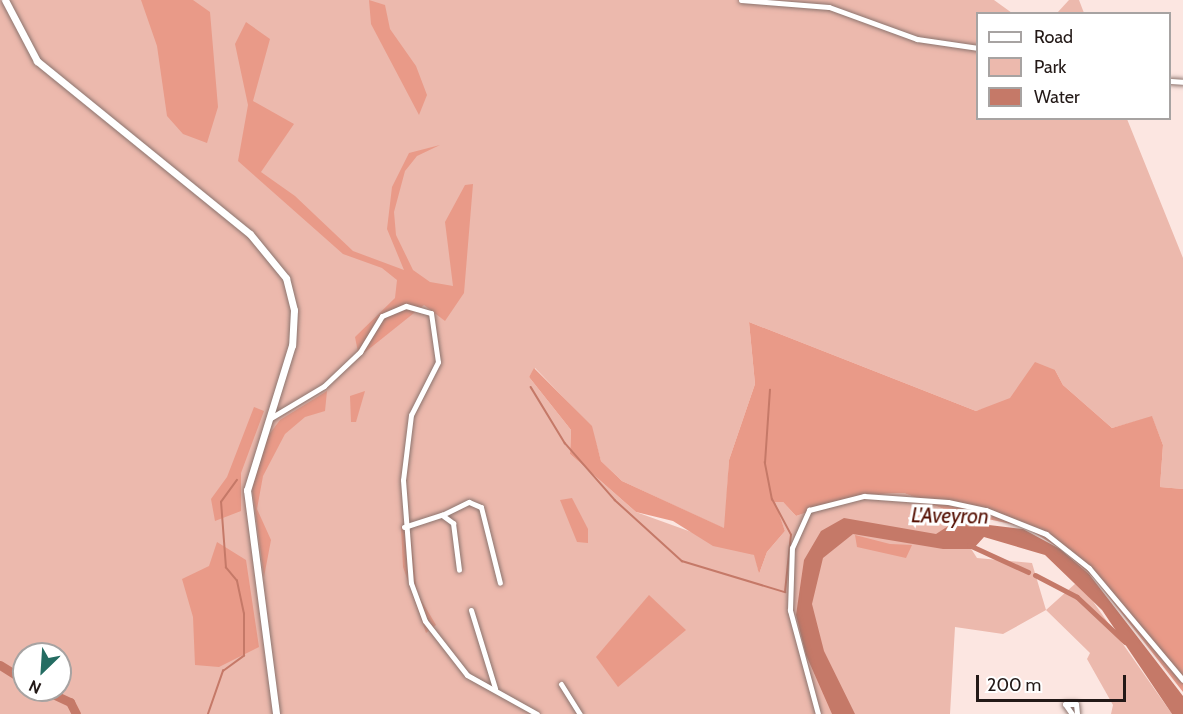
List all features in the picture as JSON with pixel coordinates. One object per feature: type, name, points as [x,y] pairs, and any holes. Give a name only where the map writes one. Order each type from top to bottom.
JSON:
[{"type":"street","points":[[5,0],[37,62],[250,234],[277,263],[291,294],[294,327],[250,470],[246,504],[265,608],[276,714]]},
{"type":"street","points":[[741,0],[829,7],[917,39],[976,48]]},
{"type":"street","points":[[267,420],[324,386],[360,352],[382,316],[406,306],[431,313],[438,362],[411,415],[405,527],[411,583],[425,621],[467,675],[495,688],[537,714]]},
{"type":"street","points":[[818,714],[790,610],[792,548],[809,510],[864,496],[948,502],[986,510],[1046,534],[1089,568],[1183,680]]},
{"type":"street","points":[[405,527],[442,515],[469,502],[481,507],[500,583]]},
{"type":"street","points":[[442,515],[453,523],[459,570]]},
{"type":"street","points":[[471,610],[495,688]]},
{"type":"street","points":[[561,684],[580,714]]},
{"type":"street","points":[[1072,714],[1065,704],[1076,704],[1077,714]]},
{"type":"green space","points":[[0,0],[994,0],[1011,12],[976,12],[976,120],[1127,120],[1183,258],[1183,489],[1160,487],[1163,445],[1152,417],[1112,428],[1063,385],[1055,370],[1011,401],[976,411],[749,322],[755,384],[729,460],[725,529],[622,481],[601,461],[591,426],[535,368],[529,377],[571,430],[570,454],[636,512],[755,555],[759,574],[767,552],[785,531],[774,502],[783,502],[796,516],[860,495],[904,493],[946,510],[977,558],[1032,563],[1046,610],[1003,634],[955,627],[950,714],[0,714]]},
{"type":"green space","points":[[1069,0],[1079,0],[1084,12],[1058,12]]},
{"type":"green space","points":[[1076,583],[1085,590],[1172,714],[1111,714],[1113,705],[1087,659],[1090,653],[1046,610]]},
{"type":"shaded area","points":[[141,0],[193,0],[210,12],[218,107],[207,143],[183,134],[167,116],[157,46]]},
{"type":"shaded area","points":[[369,0],[385,5],[390,29],[416,66],[427,95],[419,115],[371,24]]},
{"type":"shaded area","points":[[246,22],[270,39],[253,101],[294,124],[261,172],[295,196],[353,251],[404,270],[387,229],[392,187],[409,153],[440,145],[417,156],[405,171],[394,212],[396,235],[413,270],[430,282],[453,286],[445,222],[465,185],[473,184],[464,293],[445,321],[424,305],[359,357],[355,337],[395,298],[397,280],[382,268],[343,254],[238,161],[248,105],[235,44]]},
{"type":"shaded area","points":[[749,322],[976,411],[1010,398],[1035,362],[1055,370],[1063,385],[1112,428],[1152,416],[1163,445],[1160,487],[1183,489],[1183,692],[1095,579],[1062,550],[1025,527],[946,510],[904,493],[860,495],[796,516],[783,502],[775,502],[785,531],[767,552],[759,574],[754,555],[713,546],[673,521],[636,512],[570,454],[571,430],[529,377],[534,368],[592,426],[601,461],[622,481],[724,528],[729,460],[755,384]]},
{"type":"shaded area","points":[[327,391],[325,411],[305,417],[285,434],[263,476],[257,509],[271,540],[264,577],[251,479],[268,436],[280,420]]},
{"type":"shaded area","points":[[365,391],[356,422],[351,422],[350,396]]},
{"type":"shaded area","points":[[254,407],[264,411],[241,473],[241,511],[215,521],[211,499],[227,477]]},
{"type":"shaded area","points":[[572,498],[588,529],[588,543],[577,542],[560,500]]},
{"type":"shaded area","points":[[401,526],[411,536],[417,593],[436,625],[426,633],[403,567]]},
{"type":"shaded area","points":[[855,535],[890,544],[912,545],[906,558],[857,547]]},
{"type":"shaded area","points":[[217,542],[246,560],[259,647],[219,667],[195,665],[193,617],[182,579],[209,566]]},
{"type":"shaded area","points":[[649,595],[686,630],[618,687],[596,657]]},
{"type":"water","points":[[844,518],[936,534],[956,521],[1023,529],[1060,549],[1089,574],[1183,696],[1183,714],[1172,714],[1102,610],[1045,555],[984,537],[973,549],[943,549],[853,534],[823,558],[812,604],[824,651],[855,714],[832,714],[806,655],[796,615],[804,560],[821,531]]},
{"type":"waterway","points":[[531,387],[565,443],[615,500],[682,561],[785,592],[791,535],[772,500],[765,463],[770,390]]},
{"type":"waterway","points":[[208,714],[223,671],[244,656],[244,614],[237,581],[226,568],[221,502],[237,480]]},
{"type":"waterway","points":[[969,545],[1028,572]]},
{"type":"waterway","points":[[1035,575],[1077,597],[1125,642]]},
{"type":"waterway","name":"L'Aveyron","points":[[0,665],[12,672]]},
{"type":"waterway","name":"L'Aveyron","points":[[70,702],[76,714]]}]
